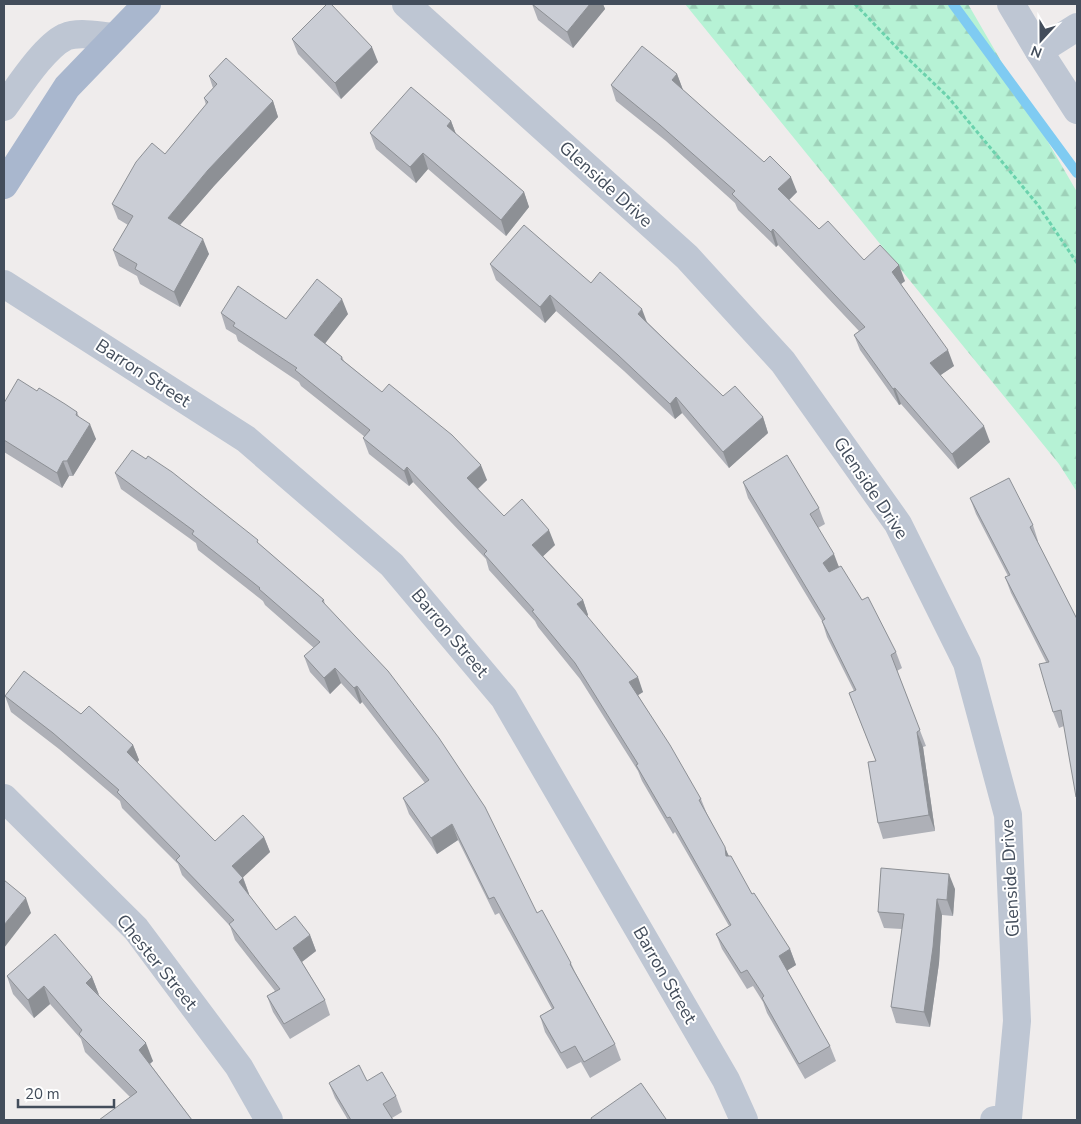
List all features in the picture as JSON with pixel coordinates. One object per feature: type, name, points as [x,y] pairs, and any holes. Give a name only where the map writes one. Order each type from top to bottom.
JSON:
[{"type":"main road","points":[[4,185],[67,87],[147,4]]},
{"type":"street","name":"Glenside Drive","points":[[406,4],[687,257],[783,362],[898,524],[967,663],[1008,815],[1018,1021],[1008,1118],[994,1120]]},
{"type":"street","points":[[1011,4],[1077,110]]},
{"type":"street","points":[[1039,51],[1077,27]]},
{"type":"street","points":[[4,107],[50,48],[66,37],[86,34],[114,37]]},
{"type":"street","name":"Barron Street","points":[[4,284],[246,439],[392,565],[504,698],[726,1080],[744,1120]]},
{"type":"street","name":"Chester Street","points":[[4,798],[136,929],[239,1068],[269,1120]]},
{"type":"path","points":[[854,4],[900,52],[948,97],[1038,205],[1077,263]]},
{"type":"green space","points":[[685,4],[968,4],[1077,192],[1077,492],[1059,464]]},
{"type":"building","points":[[327,4],[331,4],[372,47],[335,83],[292,39]]},
{"type":"building","points":[[532,4],[590,4],[567,32]]},
{"type":"building","points":[[642,46],[677,74],[672,80],[764,162],[770,156],[791,177],[778,189],[819,229],[828,221],[864,260],[880,245],[899,265],[892,272],[948,350],[930,363],[984,426],[952,454],[895,388],[893,389],[854,335],[865,327],[773,229],[771,232],[732,194],[735,191],[611,85]]},
{"type":"building","points":[[226,58],[273,101],[208,170],[168,218],[203,239],[174,292],[135,269],[137,264],[113,250],[133,216],[112,204],[136,162],[152,143],[165,154],[208,102],[204,98],[217,84],[209,76]]},
{"type":"building","points":[[411,87],[451,121],[447,126],[524,192],[501,220],[423,153],[410,167],[370,133]]},
{"type":"building","points":[[524,225],[591,283],[600,272],[642,309],[638,314],[723,396],[735,386],[763,417],[723,452],[676,397],[670,404],[550,295],[540,307],[490,264]]},
{"type":"building","points":[[317,279],[342,299],[314,335],[382,392],[389,384],[452,435],[481,465],[467,478],[504,516],[522,499],[549,530],[532,545],[583,600],[577,604],[638,677],[629,682],[670,745],[701,799],[699,800],[725,847],[726,856],[731,856],[752,894],[754,893],[790,949],[779,956],[830,1046],[799,1064],[762,998],[764,996],[747,970],[741,973],[716,934],[731,925],[670,817],[667,818],[636,765],[638,764],[575,663],[532,611],[534,610],[484,554],[487,551],[407,467],[404,471],[363,438],[370,430],[295,370],[297,368],[233,326],[235,323],[221,313],[238,286],[286,319]]},
{"type":"building","points":[[18,379],[37,391],[39,388],[65,404],[77,412],[76,415],[90,424],[67,461],[63,461],[57,473],[4,440],[4,403]]},
{"type":"building","points":[[132,450],[146,459],[148,456],[172,472],[258,540],[257,542],[324,600],[322,601],[388,671],[439,738],[485,807],[537,913],[542,910],[615,1044],[584,1062],[575,1046],[561,1053],[540,1016],[554,1008],[494,897],[489,899],[452,824],[431,838],[403,798],[429,780],[357,686],[354,688],[335,668],[324,678],[304,656],[320,642],[260,588],[192,534],[194,531],[115,473]]},
{"type":"building","points":[[787,455],[819,508],[810,514],[834,554],[823,563],[829,572],[841,566],[862,600],[868,597],[896,652],[891,655],[920,730],[917,732],[929,815],[878,823],[868,762],[876,761],[849,693],[856,690],[822,621],[825,619],[743,482]]},
{"type":"building","points":[[1009,478],[1033,525],[1030,527],[1077,619],[1077,797],[1061,710],[1053,712],[1039,664],[1049,662],[1005,577],[1010,575],[970,498]]},
{"type":"building","points":[[24,671],[81,714],[89,706],[133,745],[127,752],[215,841],[243,815],[264,837],[232,866],[243,878],[239,882],[276,930],[295,916],[310,935],[293,948],[325,1000],[284,1024],[267,996],[280,989],[229,924],[234,920],[176,860],[180,856],[117,792],[119,790],[53,733],[5,696]]},
{"type":"building","points":[[881,868],[949,874],[947,900],[937,899],[933,947],[924,1012],[891,1007],[904,914],[878,912]]},
{"type":"building","points":[[4,880],[26,898],[4,925]]},
{"type":"building","points":[[55,934],[92,977],[86,983],[146,1043],[139,1050],[192,1120],[99,1120],[137,1092],[79,1034],[82,1030],[44,986],[28,1000],[7,976]]},
{"type":"building","points":[[359,1065],[367,1081],[382,1072],[396,1096],[383,1104],[393,1120],[351,1120],[329,1083]]},
{"type":"building","points":[[641,1083],[665,1120],[592,1120],[591,1118]]},
{"type":"waterway","points":[[953,4],[1077,173]]}]
